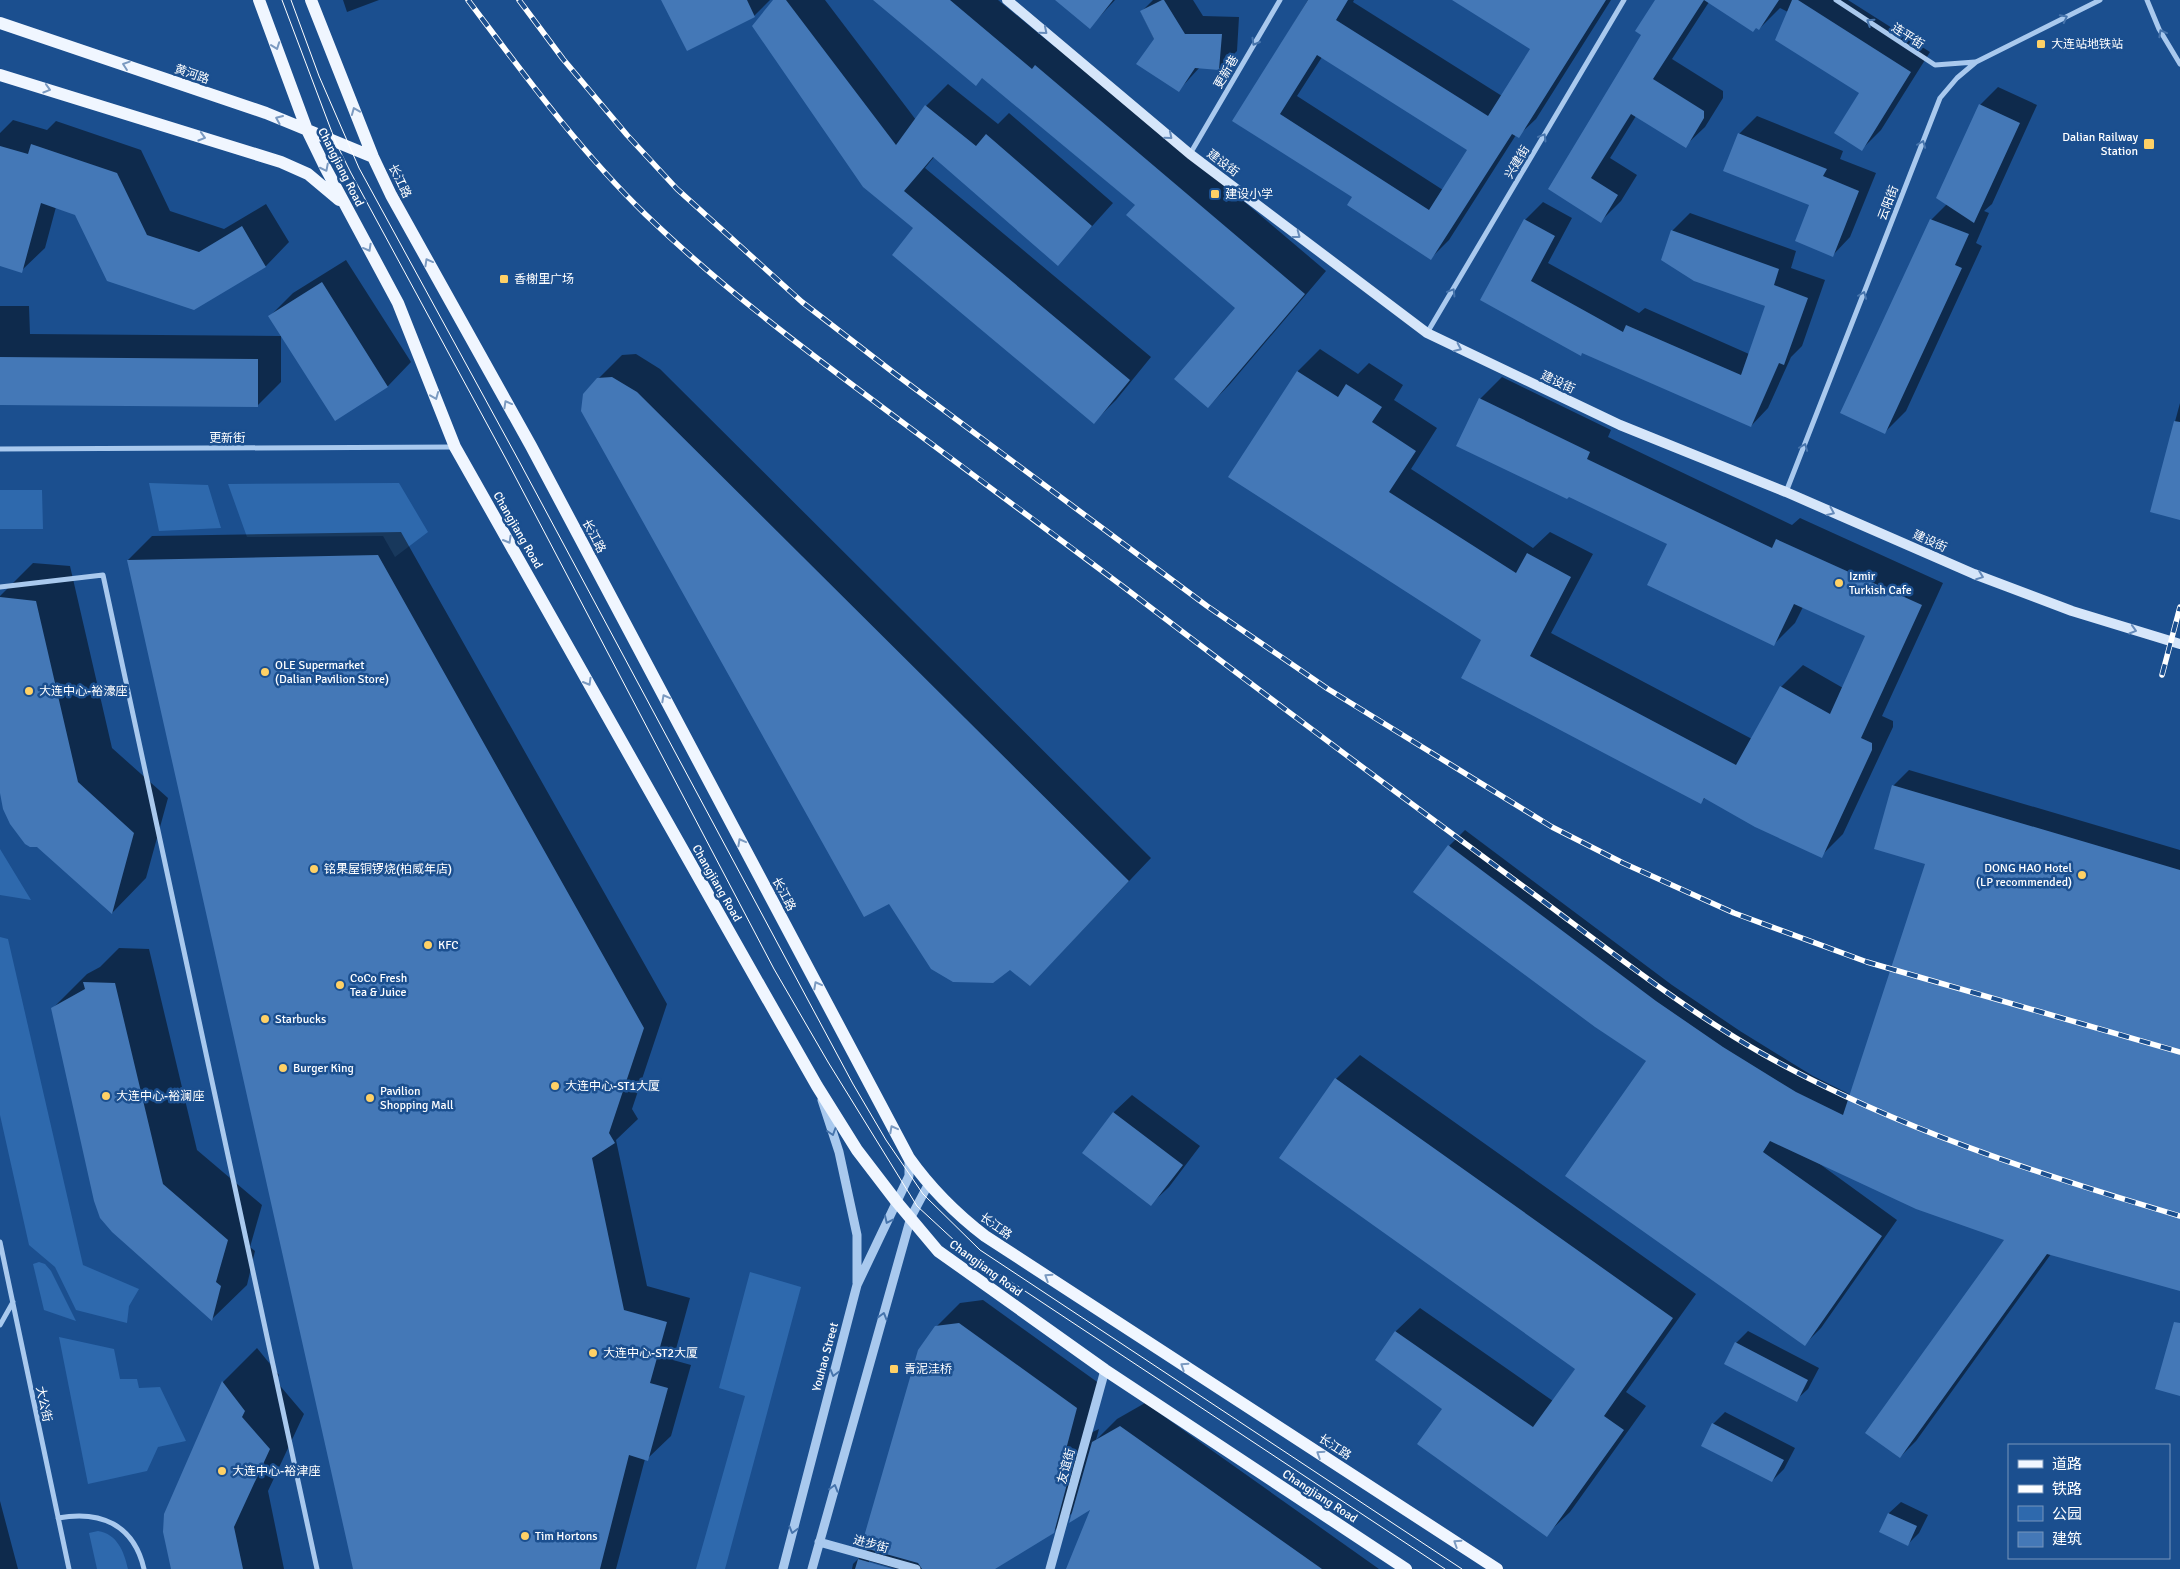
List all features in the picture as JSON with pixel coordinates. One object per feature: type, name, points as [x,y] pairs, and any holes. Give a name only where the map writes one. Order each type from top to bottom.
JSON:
[{"type":"main road","name":"Changjiang Road","points":[[259,0],[307,130],[398,303],[455,447],[817,1086],[858,1150],[896,1201],[938,1251],[1105,1370],[1406,1569]]},
{"type":"main road","name":"长江路","points":[[311,0],[373,157],[391,195],[531,446],[909,1158],[928,1185],[960,1217],[985,1236],[1497,1569]]},
{"type":"main road","name":"建设街","points":[[1007,0],[1190,154],[1427,334],[1620,425],[1786,492],[1974,574],[2072,611],[2180,644]]},
{"type":"main road","name":"黄河路","points":[[1,25],[266,113],[373,157]]},
{"type":"main road","points":[[0,75],[281,162],[308,174],[345,205]]},
{"type":"street","name":"更新巷","points":[[1190,154],[1280,0]]},
{"type":"street","name":"兴建街","points":[[1427,334],[1624,0]]},
{"type":"street","name":"连平街","points":[[1836,0],[1935,65],[1976,62]]},
{"type":"street","name":"云阳街","points":[[1786,492],[1940,98],[1956,78],[1976,62],[2100,0]]},
{"type":"street","points":[[2147,0],[2159,30],[2180,64]]},
{"type":"street","name":"更新街","points":[[0,449],[455,447]]},
{"type":"street","points":[[0,587],[103,575],[317,1569]]},
{"type":"street","points":[[817,1086],[839,1152],[857,1235],[857,1285]]},
{"type":"street","name":"Youhao Street","points":[[783,1569],[857,1285],[909,1176],[909,1158]]},
{"type":"street","points":[[812,1569],[910,1217],[928,1185]]},
{"type":"street","name":"大公街","points":[[0,1242],[69,1569]]},
{"type":"street","points":[[0,1325],[13,1302]]},
{"type":"street","name":"友谊街","points":[[1050,1569],[1105,1370]]},
{"type":"street","points":[[58,1518],[76,1515],[94,1516],[111,1522],[134,1541],[141,1554],[144,1569]]},
{"type":"street","name":"进步街","points":[[819,1542],[916,1569]]},
{"type":"green space","points":[[149,483],[208,485],[221,528],[159,531]]},
{"type":"green space","points":[[399,483],[428,532],[395,557],[383,536],[247,537],[228,484]]},
{"type":"green space","points":[[0,490],[42,490],[43,529],[0,529]]},
{"type":"green space","points":[[0,849],[31,900],[0,895]]},
{"type":"green space","points":[[0,937],[8,939],[83,1265],[139,1289],[129,1306],[127,1323],[76,1310],[55,1267],[29,1245],[0,1115]]},
{"type":"green space","points":[[39,1262],[45,1264],[51,1271],[76,1321],[44,1310],[33,1264]]},
{"type":"green space","points":[[750,1272],[801,1287],[725,1569],[696,1569],[745,1396],[719,1388]]},
{"type":"green space","points":[[59,1337],[114,1349],[120,1379],[137,1379],[139,1388],[160,1387],[186,1441],[158,1447],[147,1471],[88,1484]]},
{"type":"green space","points":[[98,1531],[110,1536],[119,1544],[128,1569],[97,1569],[89,1533]]},
{"type":"building","points":[[661,0],[747,0],[755,17],[687,51]]},
{"type":"building","points":[[773,0],[786,0],[896,145],[925,105],[976,146],[986,134],[1092,226],[1058,266],[933,157],[904,191],[1130,380],[1094,424],[892,255],[913,228],[863,187],[752,26]]},
{"type":"building","points":[[873,0],[950,0],[1032,69],[1035,65],[1305,294],[1208,408],[1174,379],[1235,308],[1126,215],[1135,205],[982,78],[976,86]]},
{"type":"building","points":[[1055,0],[1113,0],[1090,29]]},
{"type":"building","points":[[1164,0],[1185,34],[1222,34],[1219,70],[1195,68],[1179,92],[1136,64],[1154,39],[1140,11]]},
{"type":"building","points":[[1308,0],[1348,0],[1336,20],[1488,116],[1530,49],[1452,0],[1606,0],[1519,138],[1512,134],[1431,260],[1347,205],[1352,197],[1232,121]],"holes":[[[1317,55],[1467,150],[1429,210],[1280,114]]]},
{"type":"building","points":[[1655,0],[1704,0],[1653,79],[1704,111],[1704,118],[1686,148],[1631,114],[1591,178],[1618,195],[1601,223],[1548,189],[1641,35],[1635,31]]},
{"type":"building","points":[[1704,0],[1779,0],[1759,30],[1756,28],[1753,32]]},
{"type":"building","points":[[1792,0],[1798,0],[1911,72],[1862,151],[1834,133],[1859,93],[1775,40]]},
{"type":"building","points":[[1979,104],[2020,123],[1974,223],[1936,198]]},
{"type":"building","points":[[1738,133],[1827,169],[1823,176],[1859,191],[1833,257],[1795,241],[1809,205],[1723,171]]},
{"type":"building","points":[[31,144],[117,173],[147,235],[199,252],[242,226],[266,267],[194,310],[107,281],[75,215],[41,203],[22,273],[0,266],[0,146],[28,154]]},
{"type":"building","points":[[1524,219],[1555,236],[1531,281],[1623,332],[1626,325],[1741,375],[1765,306],[1694,281],[1661,260],[1671,230],[1779,269],[1774,285],[1808,298],[1784,365],[1779,363],[1751,427],[1582,353],[1581,356],[1480,300]]},
{"type":"building","points":[[1930,219],[1969,234],[1955,265],[1962,268],[1885,434],[1840,413]]},
{"type":"building","points":[[322,282],[388,387],[335,421],[268,316]]},
{"type":"building","points":[[0,357],[258,359],[258,407],[0,405]]},
{"type":"building","points":[[1297,371],[1338,397],[1346,384],[1382,407],[1372,422],[1416,451],[1389,492],[1516,573],[1527,553],[1571,577],[1530,656],[1736,765],[1780,686],[1830,714],[1865,636],[1794,604],[1774,646],[1647,585],[1667,544],[1456,446],[1479,398],[1590,452],[1587,459],[1772,548],[1776,539],[1922,605],[1861,738],[1872,743],[1872,750],[1822,858],[1755,827],[1704,798],[1701,804],[1461,678],[1481,640],[1228,477]]},
{"type":"building","points":[[612,377],[637,392],[1129,881],[1030,986],[1010,970],[993,983],[953,982],[931,969],[889,904],[864,917],[581,411],[583,394],[597,378]]},
{"type":"building","points":[[2174,421],[2180,422],[2180,520],[2150,512]]},
{"type":"building","name":"Pavilion Shopping Mall","points":[[378,555],[644,1028],[609,1133],[615,1143],[592,1158],[624,1310],[667,1322],[650,1383],[668,1388],[648,1461],[629,1455],[600,1569],[353,1569],[127,560]]},
{"type":"building","name":"大连中心-裕濠座","points":[[0,597],[36,601],[78,782],[134,833],[112,914],[37,847],[30,847],[25,844],[10,824],[3,809],[0,793]]},
{"type":"building","points":[[1892,785],[2180,870],[2180,1291],[2047,1254],[1900,1458],[1865,1433],[2004,1240],[1916,1209],[1770,1141],[1763,1152],[1882,1236],[1805,1346],[1565,1176],[1646,1061],[1595,1027],[1413,892],[1448,845],[1656,1001],[1723,1047],[1796,1092],[1843,1115],[1925,864],[1874,849]]},
{"type":"building","name":"大连中心-裕澜座","points":[[83,982],[115,983],[163,1184],[228,1240],[216,1282],[221,1286],[212,1321],[112,1232],[100,1218],[94,1201],[51,1008],[85,989]]},
{"type":"building","points":[[1335,1078],[1673,1318],[1604,1416],[1624,1430],[1547,1537],[1417,1444],[1442,1409],[1375,1360],[1395,1331],[1533,1427],[1575,1369],[1279,1158]]},
{"type":"building","points":[[1113,1112],[1183,1165],[1151,1206],[1082,1153]]},
{"type":"building","points":[[2174,1322],[2180,1323],[2180,1396],[2155,1389]]},
{"type":"building","points":[[959,1323],[1077,1408],[1064,1457],[1076,1450],[1054,1533],[995,1569],[922,1569],[918,1563],[861,1547],[918,1350],[935,1326]]},
{"type":"building","points":[[1735,1342],[1808,1380],[1797,1402],[1724,1364]]},
{"type":"building","name":"大连中心-裕津座","points":[[222,1381],[245,1411],[242,1417],[270,1449],[234,1527],[243,1569],[171,1569],[163,1532],[164,1514]]},
{"type":"building","points":[[1712,1423],[1784,1460],[1772,1482],[1701,1446]]},
{"type":"building","points":[[1120,1426],[1322,1569],[1066,1569],[1090,1510],[1069,1523],[1092,1442]]},
{"type":"building","points":[[1888,1513],[1917,1526],[1908,1546],[1879,1532]]},
{"type":"building","points":[[858,1559],[893,1569],[855,1569]]},
{"type":"tram line","points":[[282,0],[336,143],[351,173],[506,459],[774,969],[828,1062],[917,1206],[969,1254],[1445,1569]]},
{"type":"tram line","points":[[291,0],[319,76],[359,168],[519,461],[853,1084],[886,1140],[923,1194],[980,1250],[1462,1569]]},
{"type":"railway","points":[[468,0],[552,110],[597,164],[645,214],[735,294],[862,392],[1646,978],[1763,1054],[1863,1104],[1914,1126],[2019,1166],[2180,1216]]},
{"type":"railway","points":[[519,0],[563,59],[627,135],[677,189],[802,302],[894,373],[1207,606],[1328,689],[1552,827],[1623,863],[1734,913],[1867,962],[2180,1052]]},
{"type":"railway","points":[[2162,675],[2180,607]]},
{"type":"place","name":"大连站地铁站","points":[[2041,44]]},
{"type":"place","name":"Dalian Railway Station","points":[[2149,144]]},
{"type":"place","name":"建设小学","points":[[1215,194]]},
{"type":"place","name":"香榭里广场","points":[[504,279]]},
{"type":"place","name":"Izmir Turkish Cafe","points":[[1839,583]]},
{"type":"place","name":"OLE Supermarket (Dalian Pavilion Store)","points":[[265,672]]},
{"type":"place","name":"大连中心-裕濠座","points":[[29,691]]},
{"type":"place","name":"铭果屋铜锣烧(柏威年店)","points":[[314,869]]},
{"type":"place","name":"DONG HAO Hotel (LP recommended)","points":[[2082,875]]},
{"type":"place","name":"KFC","points":[[428,945]]},
{"type":"place","name":"CoCo Fresh Tea & Juice","points":[[340,985]]},
{"type":"place","name":"Starbucks","points":[[265,1019]]},
{"type":"place","name":"Burger King","points":[[283,1068]]},
{"type":"place","name":"大连中心-ST1大厦","points":[[555,1086]]},
{"type":"place","name":"大连中心-裕澜座","points":[[106,1096]]},
{"type":"place","name":"Pavilion Shopping Mall","points":[[370,1098]]},
{"type":"place","name":"大连中心-ST2大厦","points":[[593,1353]]},
{"type":"place","name":"青泥洼桥","points":[[894,1369]]},
{"type":"place","name":"大连中心-裕津座","points":[[222,1471]]},
{"type":"place","name":"Tim Hortons","points":[[525,1536]]}]
